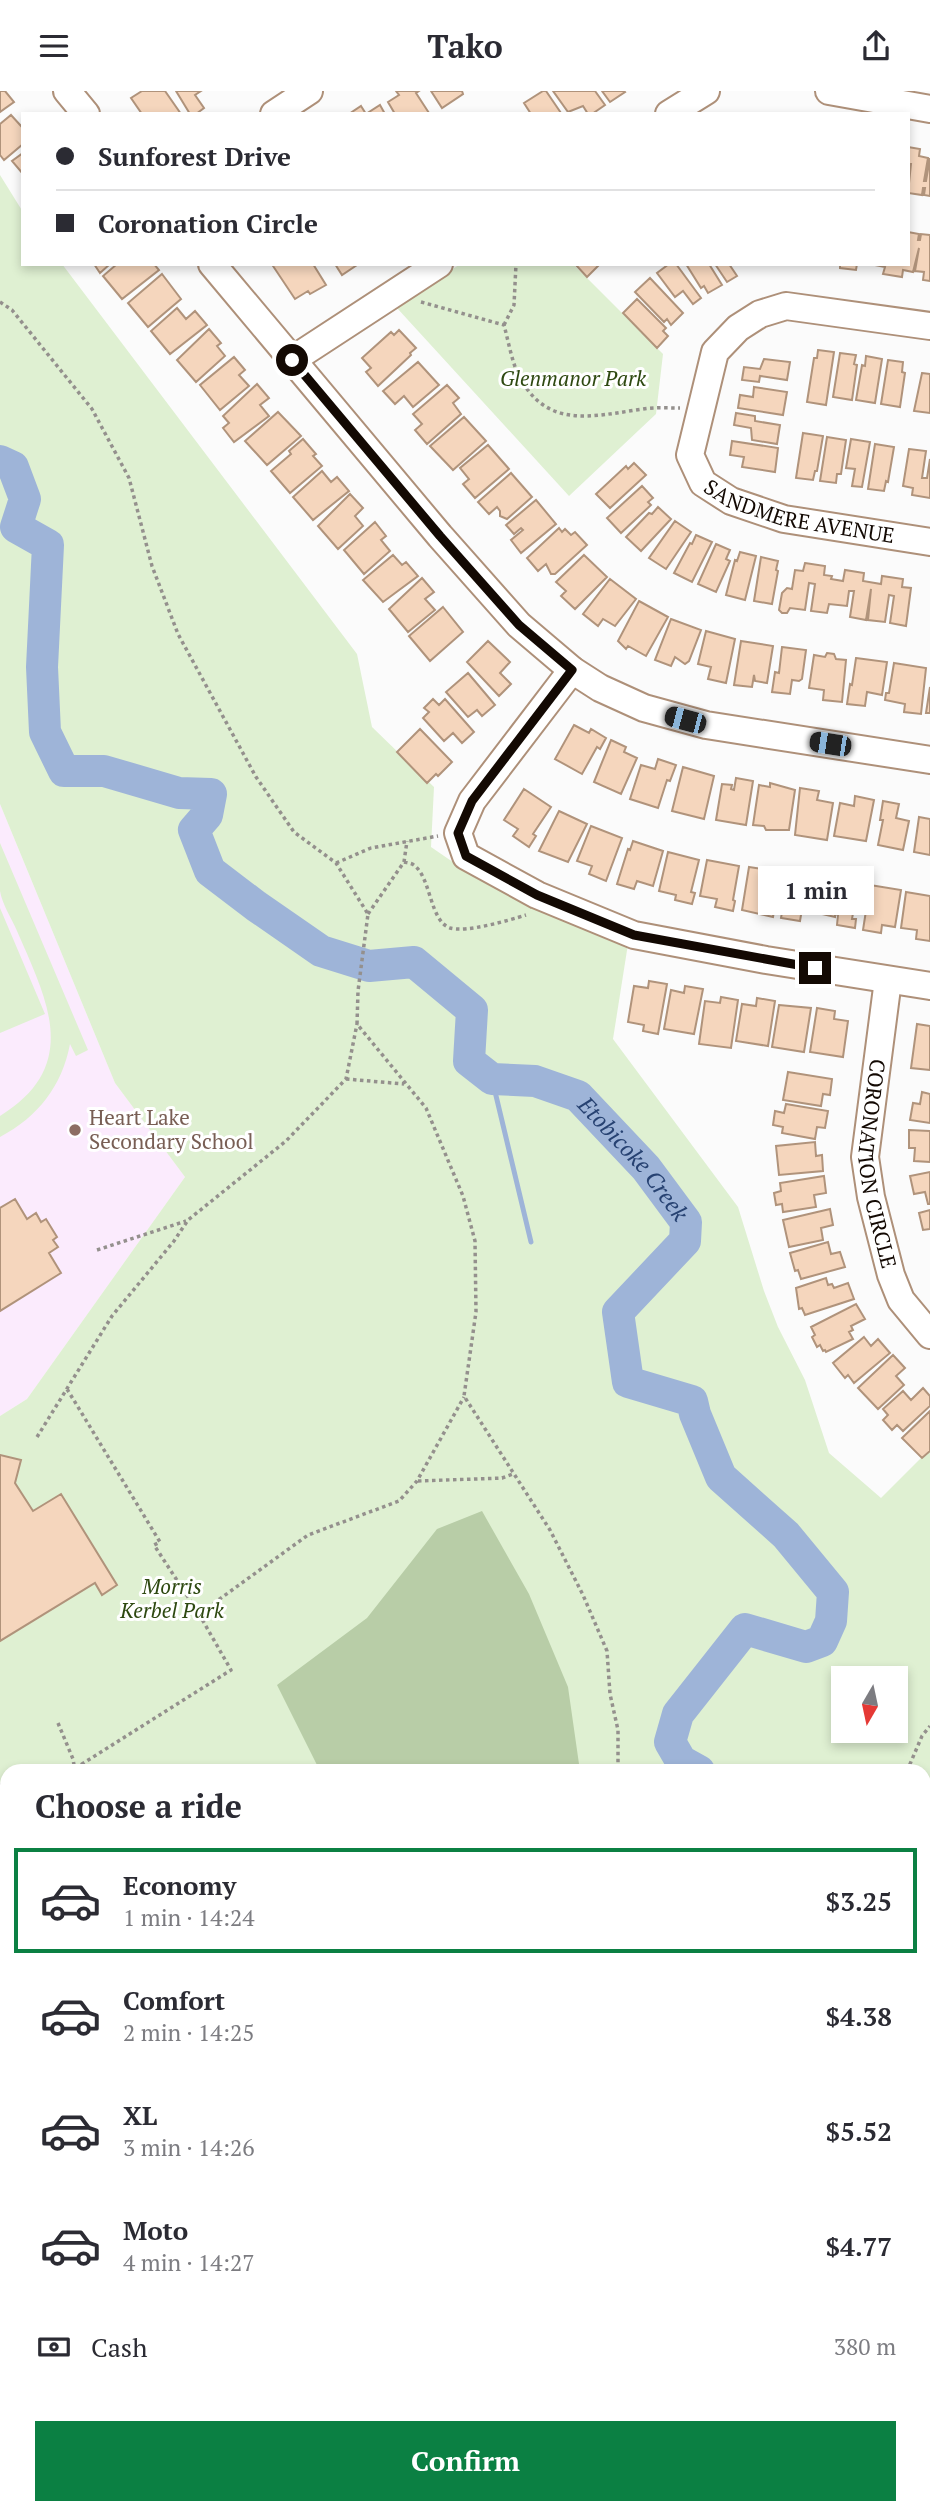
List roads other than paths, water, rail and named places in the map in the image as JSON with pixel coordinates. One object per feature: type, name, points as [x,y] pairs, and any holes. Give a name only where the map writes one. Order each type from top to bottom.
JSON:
[{"type":"street","points":[[67,91],[84,112]]},
{"type":"street","points":[[277,112],[309,91]]},
{"type":"street","points":[[672,112],[706,91]]},
{"type":"street","points":[[845,93],[930,109]]},
{"type":"street","points":[[214,266],[440,536],[519,625],[572,670],[600,688],[644,708],[706,725],[930,760]]},
{"type":"street","points":[[292,360],[436,266]]},
{"type":"street","name":"SANDMERE AVENUE","points":[[930,326],[786,306],[760,314],[738,328],[715,352],[690,455],[703,483],[730,501],[784,519],[930,542]]},
{"type":"street","points":[[572,670],[472,801],[458,833],[466,856],[537,895],[634,935],[930,986]]},
{"type":"street","name":"CORONATION CIRCLE","points":[[888,980],[865,1157],[871,1197],[891,1275],[901,1300],[930,1335]]},
{"type":"waterway","name":"Etobicoke Creek","points":[[0,461],[13,467],[25,499],[16,527],[48,545],[42,667],[45,732],[64,771],[104,771],[179,793],[211,794],[207,815],[194,830],[210,871],[321,951],[369,966],[414,962],[472,1010],[469,1061],[492,1079],[535,1081],[578,1096],[646,1168],[686,1222],[685,1241],[618,1312],[628,1382],[692,1401],[721,1477],[786,1535],[833,1592],[831,1621],[822,1641],[806,1647],[745,1629],[678,1714],[670,1742],[681,1761],[686,1764]]},
{"type":"waterway","points":[[492,1079],[531,1242]]},
{"type":"place","name":"Heart Lake Secondary School","points":[[75,1130]]},
{"type":"park label","name":"Glenmanor Park","points":[[573,379]]},
{"type":"park label","name":"Morris Kerbel Park","points":[[172,1599]]}]
